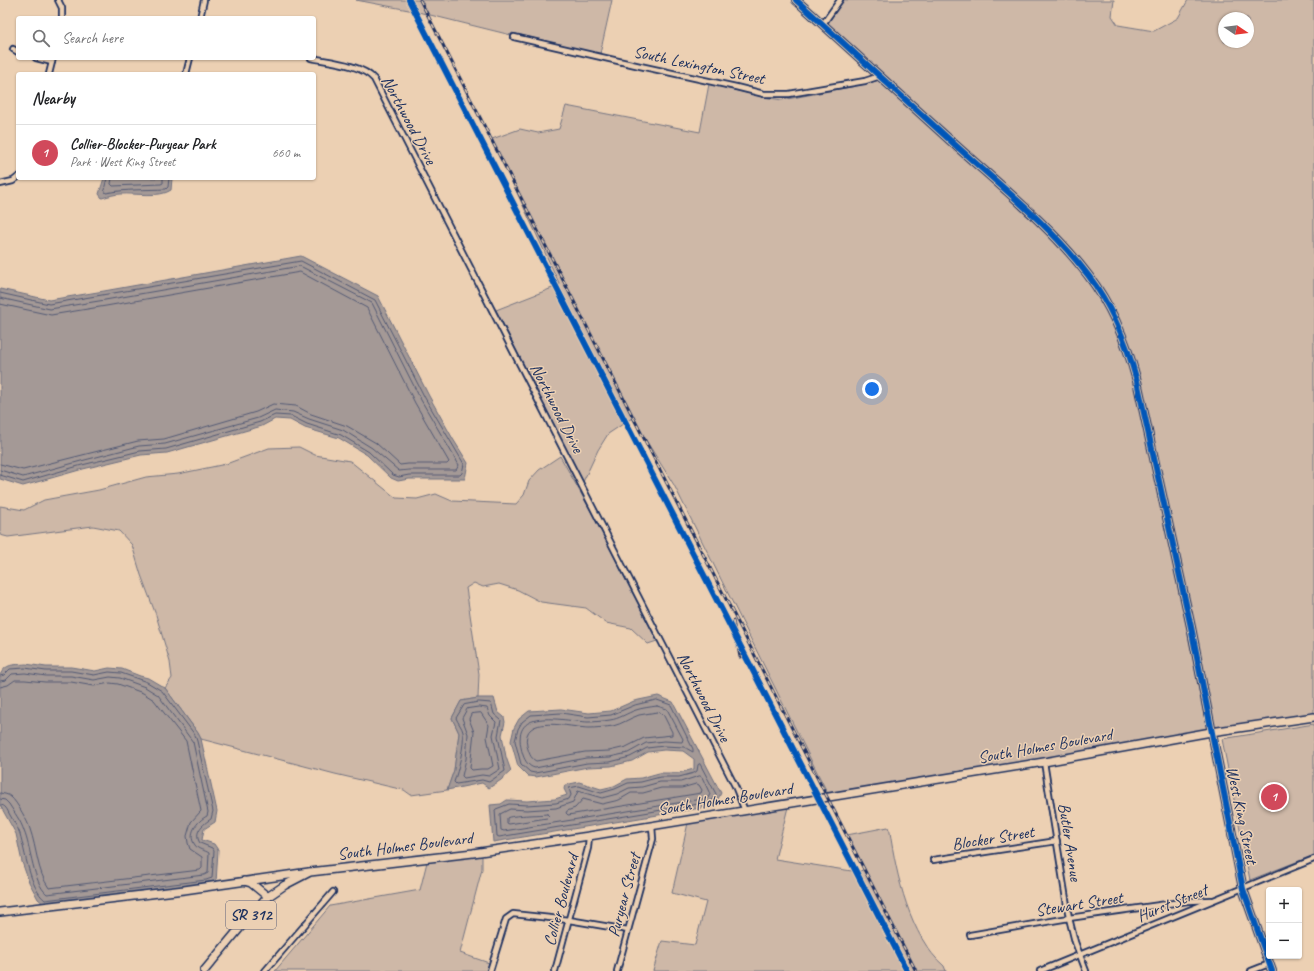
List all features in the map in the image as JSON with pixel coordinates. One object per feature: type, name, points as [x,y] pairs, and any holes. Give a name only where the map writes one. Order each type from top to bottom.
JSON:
[{"type":"main road","name":"West King Street","points":[[796,0],[1023,206],[1057,239],[1088,275],[1103,297],[1115,320],[1128,350],[1137,381],[1191,627],[1243,889],[1270,968]]},
{"type":"main road","name":"South Holmes Boulevard","points":[[0,912],[184,890],[310,872],[473,853],[589,836],[1044,762],[1211,732],[1314,717]]},
{"type":"main road","name":"SR 312","points":[[204,971],[249,917],[268,897],[285,885],[310,872]]},
{"type":"main road","points":[[242,881],[251,883],[268,897]]},
{"type":"street","points":[[58,0],[62,8],[62,16]]},
{"type":"street","points":[[200,16],[204,0]]},
{"type":"street","points":[[823,24],[840,0]]},
{"type":"street","name":"South Lexington Street","points":[[514,37],[764,94],[789,94],[865,81],[880,76]]},
{"type":"street","points":[[12,50],[16,51]]},
{"type":"street","name":"Northwood Drive","points":[[316,59],[358,68],[368,73],[374,79],[735,786],[745,811]]},
{"type":"street","points":[[50,72],[53,60]]},
{"type":"street","points":[[186,72],[190,60]]},
{"type":"street","points":[[0,184],[13,181],[16,179]]},
{"type":"street","name":"Butler Avenue","points":[[1044,762],[1069,918],[1086,971]]},
{"type":"street","name":"Puryear Street","points":[[617,971],[653,839],[652,826]]},
{"type":"street","name":"Collier Boulevard","points":[[555,971],[588,848],[589,836]]},
{"type":"street","name":"Blocker Street","points":[[933,860],[1057,841]]},
{"type":"street","name":"Hurst Street","points":[[1040,971],[1314,860]]},
{"type":"street","points":[[265,971],[333,892]]},
{"type":"street","name":"Stewart Street","points":[[970,935],[1069,918],[1188,901],[1216,900]]},
{"type":"street","points":[[490,971],[506,919],[513,914],[569,920],[628,930]]},
{"type":"street","points":[[1250,971],[1270,968]]},
{"type":"shaded area","points":[[356,0],[612,0],[600,54],[512,33],[511,35],[414,11]]},
{"type":"shaded area","points":[[843,0],[1114,0],[1112,16],[1118,25],[1154,31],[1178,18],[1188,0],[1314,0],[1314,714],[1214,729],[1140,381],[1123,330],[1115,314],[1107,299],[1076,255],[881,73],[827,25]]},
{"type":"shaded area","points":[[879,80],[1058,243],[1087,278],[1109,315],[1125,354],[1134,382],[1187,628],[1207,730],[1044,759],[828,794],[674,485],[632,418],[608,434],[598,450],[583,482],[496,310],[560,285],[492,139],[520,129],[538,133],[559,129],[566,106],[700,132],[709,84],[782,100],[866,84]]},
{"type":"shaded area","points":[[299,447],[315,455],[350,461],[396,498],[417,499],[436,494],[452,501],[516,504],[524,495],[529,481],[539,470],[560,456],[593,515],[657,641],[648,644],[631,628],[606,623],[586,608],[541,602],[518,590],[499,584],[483,587],[474,583],[466,588],[479,674],[478,698],[461,701],[452,718],[459,733],[454,770],[447,790],[411,795],[404,790],[335,774],[201,739],[165,688],[172,678],[170,662],[156,615],[141,575],[132,545],[119,531],[93,526],[8,537],[0,535],[0,506],[24,510],[44,500],[99,490],[146,477],[178,474],[226,464],[269,448]]},
{"type":"shaded area","points":[[1314,724],[1314,855],[1250,880],[1222,739]]},
{"type":"shaded area","points":[[788,807],[775,859],[858,872],[865,869],[847,835],[888,827],[896,867],[906,904],[922,939],[932,954],[944,966],[946,971],[653,971],[662,941],[695,945],[706,902],[672,893],[688,823]]},
{"type":"shaded area","points":[[482,855],[482,869],[460,953],[489,963],[486,971],[275,971],[330,906],[420,890],[427,862]]},
{"type":"water","points":[[103,180],[172,180],[171,190],[161,194],[119,194],[102,198],[99,194]]},
{"type":"water","points":[[301,256],[378,296],[429,396],[468,463],[465,479],[409,479],[398,481],[391,478],[367,455],[339,438],[305,428],[290,420],[275,419],[262,426],[167,453],[141,455],[23,486],[0,479],[0,289],[49,300]]},
{"type":"water","points":[[26,664],[46,667],[71,667],[95,671],[109,668],[122,669],[148,678],[165,688],[201,739],[217,811],[215,822],[204,829],[202,840],[214,844],[218,850],[216,883],[44,904],[38,899],[29,882],[22,862],[16,834],[0,805],[0,675],[5,668],[14,665]]},
{"type":"water","points":[[658,696],[673,702],[721,793],[713,806],[493,842],[490,805],[501,804],[507,800],[527,801],[555,799],[567,795],[564,789],[565,785],[579,782],[601,789],[614,786],[627,779],[641,778],[659,773],[678,773],[694,769],[694,759],[683,751],[664,750],[648,752],[632,761],[611,766],[588,767],[536,777],[528,776],[518,766],[511,741],[514,728],[519,719],[529,711],[561,709],[589,713],[611,711],[634,701]]},
{"type":"water","points":[[478,698],[494,698],[498,712],[504,717],[505,722],[502,735],[506,757],[511,771],[489,788],[482,783],[447,790],[454,770],[459,733],[452,718],[461,701]]},
{"type":"railway","points":[[420,0],[916,971]]},
{"type":"railway","points":[[733,621],[740,657]]},
{"type":"cycle path","points":[[409,0],[907,971]]},
{"type":"cycle path","points":[[796,0],[1058,239],[1097,287],[1118,326],[1137,381],[1191,627],[1243,889],[1272,971]]},
{"type":"place","name":"Collier-Blocker-Puryear Park","points":[[1274,797]]}]
